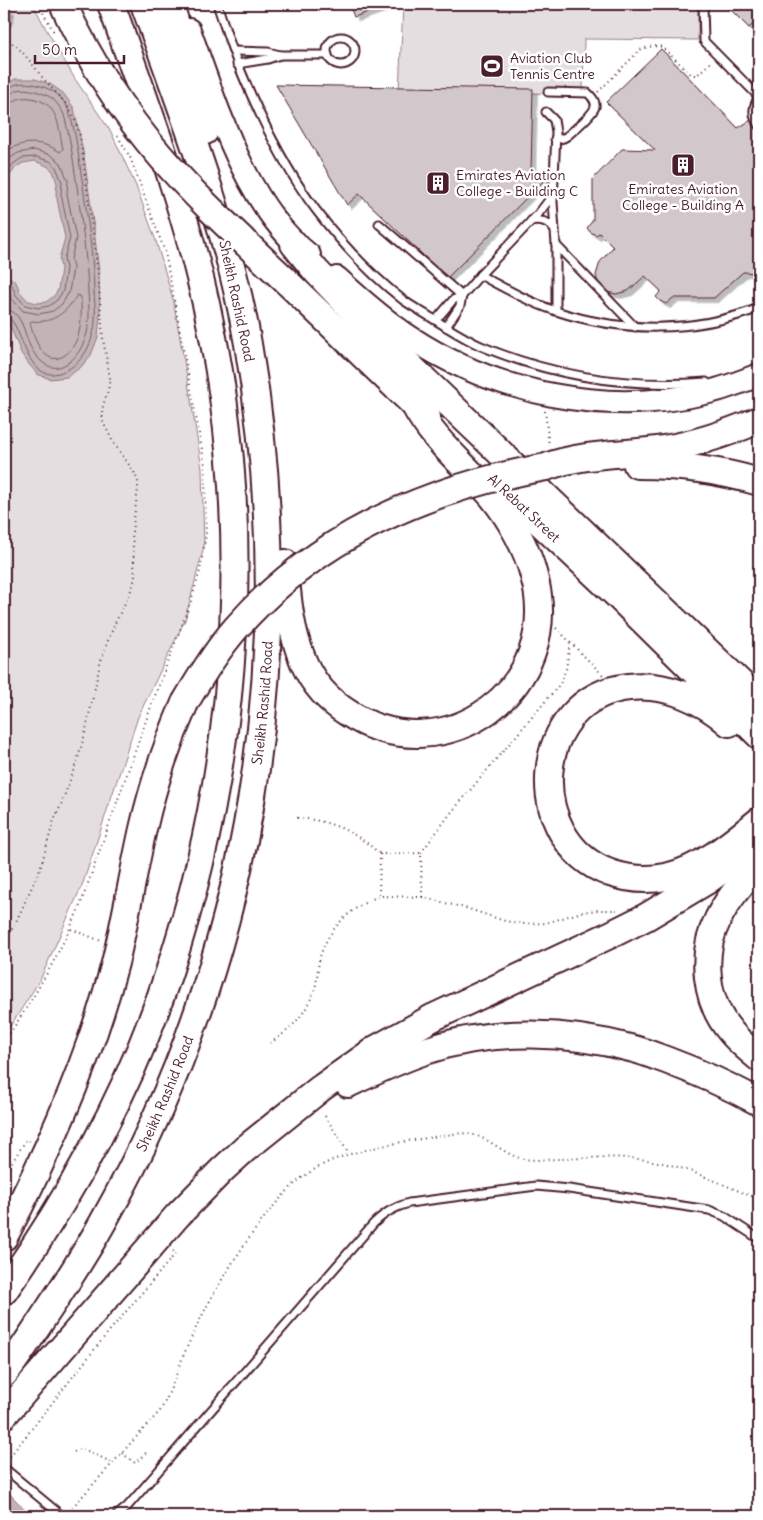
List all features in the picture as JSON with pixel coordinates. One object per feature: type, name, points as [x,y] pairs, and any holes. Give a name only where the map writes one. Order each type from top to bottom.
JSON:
[{"type":"highway","name":"Al Rebat Street","points":[[64,4],[93,61],[114,95],[137,128],[189,188],[616,594],[759,735]]},
{"type":"highway","points":[[4,1291],[44,1231],[89,1155],[133,1064],[169,974],[196,881],[207,833],[224,738],[230,681],[234,624],[235,566],[233,509],[227,434],[214,339],[202,283],[171,173],[111,4]]},
{"type":"highway","name":"Sheikh Rashid Road","points":[[8,1369],[66,1285],[118,1196],[163,1104],[182,1057],[200,1008],[222,935],[240,860],[258,759],[265,700],[270,580],[268,520],[264,458],[248,340],[220,224],[202,166],[144,4]]},
{"type":"highway","points":[[170,4],[202,115],[213,169],[220,224]]},
{"type":"highway","name":"Al Rebat Street","points":[[294,244],[316,271],[365,323],[759,701]]},
{"type":"highway","points":[[264,458],[278,500],[282,521],[288,603],[292,624],[299,650],[313,680],[340,708],[356,719],[374,727],[393,732],[422,734],[451,729],[470,722],[487,712],[508,693],[525,669],[533,651],[538,632],[540,612],[538,593],[534,574],[518,536],[506,516],[492,496],[435,437],[414,404]]},
{"type":"highway","points":[[547,456],[573,459],[664,449],[697,442],[759,420]]},
{"type":"highway","points":[[4,1237],[22,1203],[63,1114],[92,1039],[115,962],[150,797],[184,703],[208,664],[236,629],[267,596],[301,567],[338,541],[377,519],[444,493],[494,478],[547,456],[639,465],[685,466],[730,474],[759,482]]},
{"type":"highway","points":[[759,750],[714,712],[690,698],[664,689],[637,686],[618,689],[596,697],[574,714],[558,737],[553,750],[548,777],[551,805],[555,818],[569,842],[579,854],[591,863],[619,876],[634,879],[650,879],[701,873],[759,842]]},
{"type":"highway","points":[[4,1415],[199,1193],[246,1149],[321,1088],[404,1032],[614,934],[646,917],[701,873],[722,849],[759,821]]},
{"type":"highway","points":[[759,863],[730,899],[718,919],[710,942],[707,965],[710,988],[717,1011],[730,1031],[759,1058]]},
{"type":"highway","points":[[296,1109],[391,1063],[430,1049],[471,1040],[512,1035],[554,1035],[587,1039],[636,1049],[706,1076],[759,1102]]},
{"type":"highway","points":[[675,1064],[759,1120]]},
{"type":"main road","points":[[179,4],[230,142],[262,202],[294,244],[382,317],[411,338],[475,372],[543,394],[584,400],[626,402],[668,399],[709,392],[754,377]]},
{"type":"lane","points":[[217,4],[238,64],[279,150],[297,181],[316,210],[359,260],[380,281],[405,301],[479,345],[522,361],[565,373],[610,381],[655,384],[710,382]]},
{"type":"lane","points":[[703,4],[704,41],[759,97],[755,103],[754,110],[754,118],[759,126]]},
{"type":"lane","points":[[233,52],[268,52],[280,55],[328,55],[334,62],[342,65],[351,61],[355,53],[354,44],[347,38],[338,37],[330,42],[328,55]]},
{"type":"lane","points":[[238,64],[280,55]]},
{"type":"lane","points":[[548,92],[588,93],[595,102],[595,108],[592,112],[567,136],[562,139],[555,139]]},
{"type":"lane","points":[[546,112],[554,120],[556,126],[553,195],[556,245],[556,311]]},
{"type":"lane","points":[[436,320],[452,300],[462,296],[543,209],[553,195]]},
{"type":"lane","points":[[531,222],[536,220],[545,222],[555,232]]},
{"type":"lane","points":[[379,224],[462,296]]},
{"type":"lane","points":[[556,245],[635,328]]},
{"type":"lane","points":[[480,275],[518,295],[556,311],[582,319],[635,328],[690,325],[717,321],[759,308]]},
{"type":"lane","points":[[446,327],[460,306],[462,296]]},
{"type":"lane","points":[[719,381],[754,377]]},
{"type":"lane","points":[[116,1516],[128,1507],[374,1223],[396,1207],[409,1203],[519,1187],[552,1186],[709,1210],[724,1216],[759,1239]]},
{"type":"lane","points":[[4,1468],[63,1516]]},
{"type":"path","points":[[38,4],[54,32]]},
{"type":"path","points":[[4,37],[25,54],[41,76],[67,104],[77,124],[98,273],[103,339],[110,378],[103,404],[103,422],[113,442],[134,472],[138,481],[138,489],[132,532],[133,586],[107,642],[78,758],[49,834],[40,868],[4,944]]},
{"type":"path","points":[[593,97],[640,50],[647,47],[662,47],[692,75],[697,75],[718,55]]},
{"type":"path","points":[[4,1042],[29,1005],[71,929],[191,601],[200,571],[206,534],[205,465],[165,252],[130,157],[115,132]]},
{"type":"path","points":[[546,417],[547,456]]},
{"type":"path","points":[[540,612],[618,689]]},
{"type":"path","points":[[422,897],[421,854],[450,814],[560,684],[566,670],[570,643]]},
{"type":"path","points":[[297,818],[324,821],[348,830],[380,854],[421,854]]},
{"type":"path","points":[[379,896],[380,854]]},
{"type":"path","points":[[270,1043],[289,1029],[310,1002],[317,980],[320,958],[325,944],[333,931],[357,906],[379,896],[422,897],[505,921],[525,924],[546,923],[598,910],[614,909],[646,917]]},
{"type":"path","points":[[71,929],[104,942]]},
{"type":"path","points":[[325,1116],[349,1154]]},
{"type":"path","points":[[63,1516],[160,1411],[169,1396],[188,1345],[207,1306],[230,1266],[253,1232],[279,1199],[294,1184],[330,1161],[349,1154],[398,1143],[469,1134],[480,1137],[508,1154],[522,1158],[536,1160],[611,1158],[639,1159],[666,1163],[692,1171],[759,1200]]},
{"type":"path","points":[[4,1175],[26,1140],[33,1142]]},
{"type":"path","points":[[4,1463],[106,1335],[176,1254],[170,1248]]},
{"type":"path","points":[[74,1452],[81,1448],[113,1463]]},
{"type":"path","points":[[122,1453],[134,1464],[148,1451]]},
{"type":"shaded area","points":[[4,4],[33,4],[75,79],[111,132],[136,186],[156,241],[173,299],[202,469],[204,546],[185,620],[138,717],[83,883],[40,980],[4,1036]]},
{"type":"shaded area","name":"Aviation Club Tennis Centre","points":[[480,4],[698,4],[698,40],[584,39],[583,94],[399,91],[403,6],[479,6]]},
{"type":"water","points":[[15,79],[35,79],[50,84],[63,93],[74,108],[84,156],[99,272],[100,315],[98,337],[91,355],[81,367],[67,377],[50,379],[37,374],[21,353],[9,323],[4,318],[4,273],[16,282],[20,292],[28,301],[46,302],[58,290],[61,268],[59,259],[65,238],[56,194],[57,183],[53,171],[35,161],[23,163],[16,167],[4,184],[4,88]]},
{"type":"water","points":[[4,1488],[31,1516],[4,1516]]},
{"type":"building","points":[[349,4],[392,4],[354,17]]},
{"type":"building","points":[[725,4],[759,4],[759,18],[749,28]]},
{"type":"building","points":[[4,7],[10,9],[7,21],[4,23]]},
{"type":"building","name":"Emirates Aviation College - Building A","points":[[661,49],[738,128],[751,120],[759,128],[759,145],[757,149],[759,151],[759,273],[743,272],[714,298],[673,298],[666,304],[656,297],[661,291],[645,276],[628,291],[616,294],[601,288],[596,275],[600,262],[613,247],[599,233],[596,235],[587,228],[593,220],[593,179],[622,149],[655,150],[606,102]]},
{"type":"building","name":"Emirates Aviation College - Building C","points":[[276,85],[533,89],[531,171],[552,172],[447,278],[359,194],[347,205]]},
{"type":"place","name":"Aviation Club Tennis Centre","points":[[492,66]]},
{"type":"place","name":"Emirates Aviation College - Building A","points":[[683,165]]},
{"type":"place","name":"Emirates Aviation College - Building C","points":[[438,183]]}]
